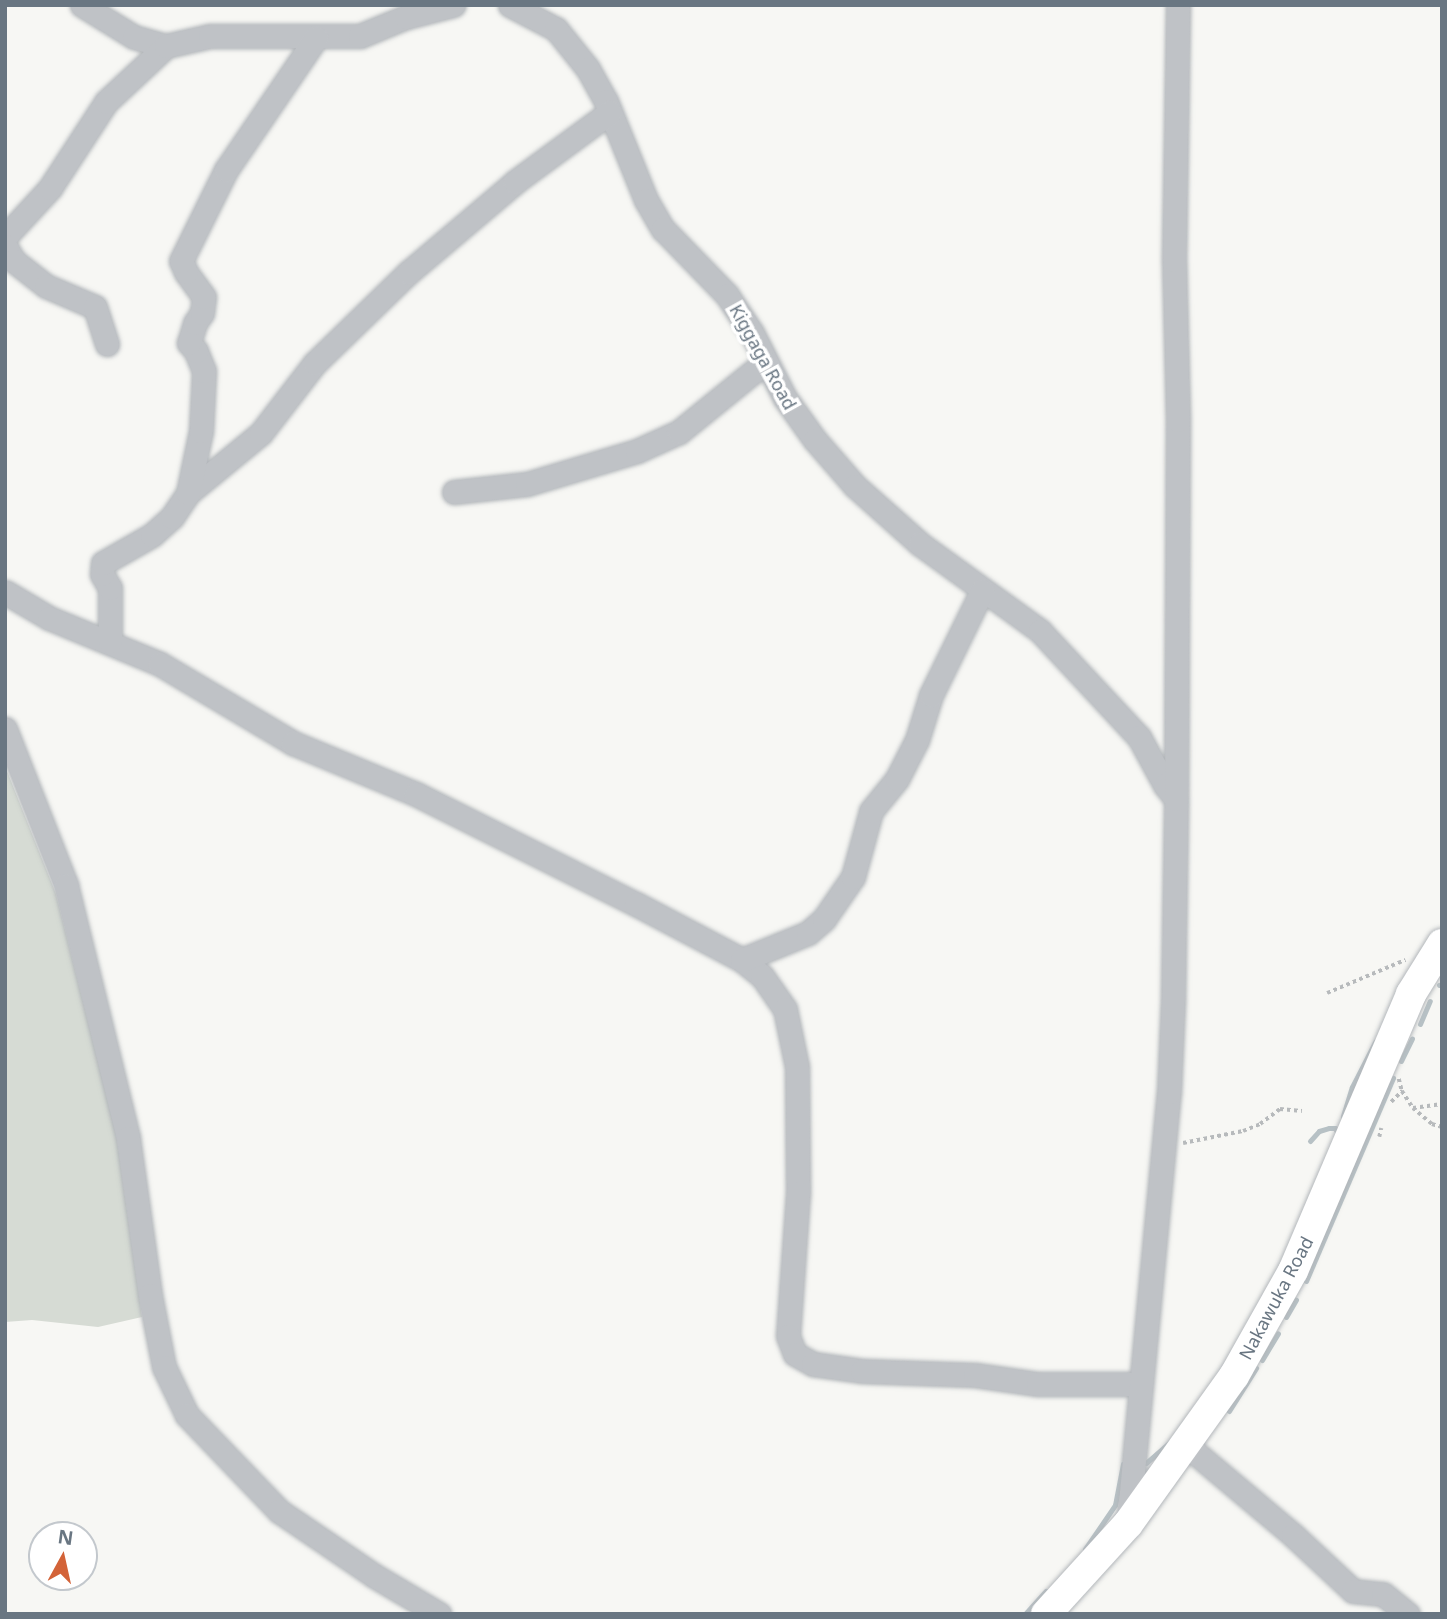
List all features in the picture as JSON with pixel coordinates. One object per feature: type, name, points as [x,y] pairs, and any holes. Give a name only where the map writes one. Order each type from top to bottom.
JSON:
[{"type":"main road","name":"Nakawuka Road","points":[[1046,1614],[1128,1524],[1234,1376],[1293,1271],[1411,994],[1440,947]]},
{"type":"street","points":[[82,5],[134,37],[166,47]]},
{"type":"street","points":[[5,237],[50,188],[106,102],[166,47],[210,36],[360,36],[406,17],[453,5]]},
{"type":"street","name":"Kiggaga Road","points":[[510,5],[556,29],[588,69],[610,112],[646,201],[663,229],[727,295],[752,333],[765,362],[797,417],[855,486],[920,544],[1040,631],[1139,737],[1165,785],[1176,799]]},
{"type":"street","points":[[1128,1524],[1170,1066],[1176,799],[1178,420],[1174,260],[1178,5]]},
{"type":"street","points":[[188,493],[205,403],[204,371],[189,338],[205,304],[204,297],[181,261],[226,170],[316,38]]},
{"type":"street","points":[[110,642],[110,588],[102,574],[103,563],[152,535],[172,517],[188,493],[261,433],[315,363],[409,272],[515,182],[610,112]]},
{"type":"street","points":[[5,246],[14,261],[46,286],[95,307],[107,344]]},
{"type":"street","points":[[454,492],[527,484],[637,451],[679,432],[765,362]]},
{"type":"street","points":[[742,960],[808,933],[824,919],[853,877],[871,811],[897,779],[917,740],[931,695],[982,591]]},
{"type":"street","points":[[5,592],[49,618],[160,664],[293,743],[416,794],[742,960],[762,976],[785,1009],[797,1066],[798,1193],[788,1336],[795,1354],[813,1364],[862,1371],[975,1375],[1038,1384],[1141,1384]]},
{"type":"street","points":[[5,729],[66,885],[128,1138],[150,1295],[164,1367],[181,1403],[203,1435],[279,1511],[373,1575],[439,1614]]},
{"type":"street","points":[[1185,1444],[1293,1535],[1353,1591],[1382,1594],[1408,1614]]},
{"type":"path","points":[[1327,993],[1440,947]]},
{"type":"path","points":[[1389,1044],[1402,1091],[1413,1108],[1432,1124],[1442,1127]]},
{"type":"path","points":[[1413,1108],[1442,1104]]},
{"type":"path","points":[[1163,1146],[1243,1131],[1260,1124],[1280,1109],[1302,1111]]},
{"type":"shaded area","points":[[5,766],[56,894],[116,1133],[142,1317],[98,1327],[32,1320],[5,1322]]},
{"type":"waterway","points":[[1420,1024],[1430,1001]]},
{"type":"waterway","points":[[1401,1061],[1412,1038]]},
{"type":"waterway","points":[[1343,1116],[1352,1087],[1375,1042]]},
{"type":"waterway","points":[[1306,1281],[1393,1078]]},
{"type":"waterway","points":[[1310,1141],[1319,1131],[1329,1128],[1335,1128],[1338,1134]]},
{"type":"waterway","points":[[1286,1317],[1296,1300]]},
{"type":"waterway","points":[[1262,1360],[1278,1333]]},
{"type":"waterway","points":[[1229,1411],[1256,1368]]},
{"type":"waterway","points":[[1146,1463],[1170,1442]]},
{"type":"waterway","points":[[1085,1549],[1115,1505],[1123,1464]]},
{"type":"waterway","points":[[1025,1614],[1046,1591]]}]
